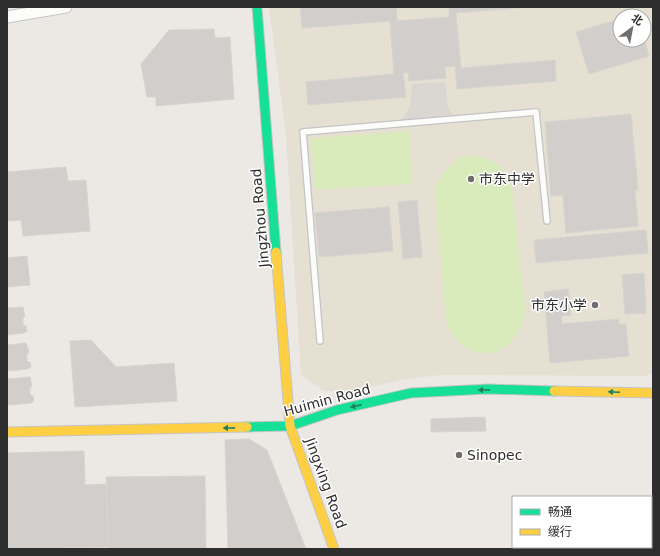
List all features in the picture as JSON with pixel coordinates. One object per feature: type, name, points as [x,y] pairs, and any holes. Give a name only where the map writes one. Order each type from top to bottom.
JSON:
[{"type":"street","points":[[7,17],[66,7]]},
{"type":"street","name":"Jingzhou Road","points":[[257,7],[290,426]]},
{"type":"street","name":"Huimin Road","points":[[7,432],[290,426],[336,410],[411,393],[488,389],[653,393]]},
{"type":"street","name":"Jingxing Road","points":[[290,426],[334,549]]},
{"type":"lane","points":[[320,340],[303,132],[536,112],[547,221]]},
{"type":"shaded area","name":"市东中学","points":[[269,7],[653,7],[653,372],[646,376],[441,375],[406,379],[351,391],[324,391],[301,375],[286,135]]},
{"type":"shaded area","points":[[445,82],[448,108],[457,119],[401,124],[401,120],[410,107],[412,84]]},
{"type":"green space","points":[[409,131],[412,184],[315,190],[311,138]]},
{"type":"green space","points":[[466,155],[483,158],[495,163],[504,172],[512,188],[525,312],[521,327],[512,341],[499,351],[491,353],[476,352],[465,347],[452,333],[446,322],[435,188],[448,168]]},
{"type":"building","points":[[300,7],[396,7],[397,21],[449,17],[449,7],[531,7],[456,13],[461,68],[555,60],[556,81],[457,89],[455,66],[445,67],[446,78],[409,81],[408,72],[403,73],[406,97],[308,105],[306,82],[394,74],[390,21],[302,28]]},
{"type":"building","points":[[612,21],[612,48],[647,48],[649,56],[589,74],[576,32]]},
{"type":"building","points":[[214,29],[215,38],[230,37],[234,99],[156,106],[156,97],[147,97],[141,64],[169,30]]},
{"type":"building","points":[[631,114],[638,190],[635,190],[638,226],[566,233],[563,195],[551,196],[545,122]]},
{"type":"building","points":[[66,167],[68,181],[86,180],[90,231],[23,236],[21,220],[7,221],[7,172]]},
{"type":"building","points":[[417,200],[422,257],[403,259],[398,202]]},
{"type":"building","points":[[389,207],[393,251],[319,257],[315,213]]},
{"type":"building","points":[[646,230],[648,253],[536,263],[534,240]]},
{"type":"building","points":[[27,256],[30,285],[7,287],[7,258]]},
{"type":"building","points":[[644,273],[646,313],[625,314],[622,275]]},
{"type":"building","points":[[568,289],[571,315],[561,316],[562,324],[618,319],[619,324],[626,324],[629,356],[550,363],[544,292]]},
{"type":"building","points":[[23,307],[25,316],[23,318],[23,325],[26,326],[27,331],[24,333],[7,335],[7,308]]},
{"type":"building","points":[[91,340],[116,367],[174,363],[177,401],[75,407],[70,341]]},
{"type":"building","points":[[26,343],[29,352],[27,354],[27,361],[30,362],[31,367],[28,369],[7,371],[7,345]]},
{"type":"building","points":[[30,377],[32,386],[30,388],[30,395],[33,396],[34,401],[31,403],[8,405],[7,379]]},
{"type":"building","points":[[485,417],[486,431],[431,432],[431,419]]},
{"type":"building","points":[[249,439],[267,450],[306,549],[228,549],[225,440]]},
{"type":"building","points":[[84,451],[85,485],[106,484],[108,547],[7,549],[7,453]]},
{"type":"building","points":[[205,476],[206,549],[108,549],[106,477]]},
{"type":"traffic: fast","points":[[257,7],[276,252]]},
{"type":"traffic: fast","points":[[247,427],[290,426],[337,410],[411,393],[488,389],[554,391]]},
{"type":"traffic: slow","points":[[276,252],[290,426],[334,549]]},
{"type":"traffic: slow","points":[[554,391],[653,393]]},
{"type":"traffic: slow","points":[[7,432],[247,427]]},
{"type":"place","name":"市东中学","points":[[471,179]]},
{"type":"place","name":"市东小学","points":[[595,305]]},
{"type":"place","name":"Sinopec","points":[[459,455]]}]
